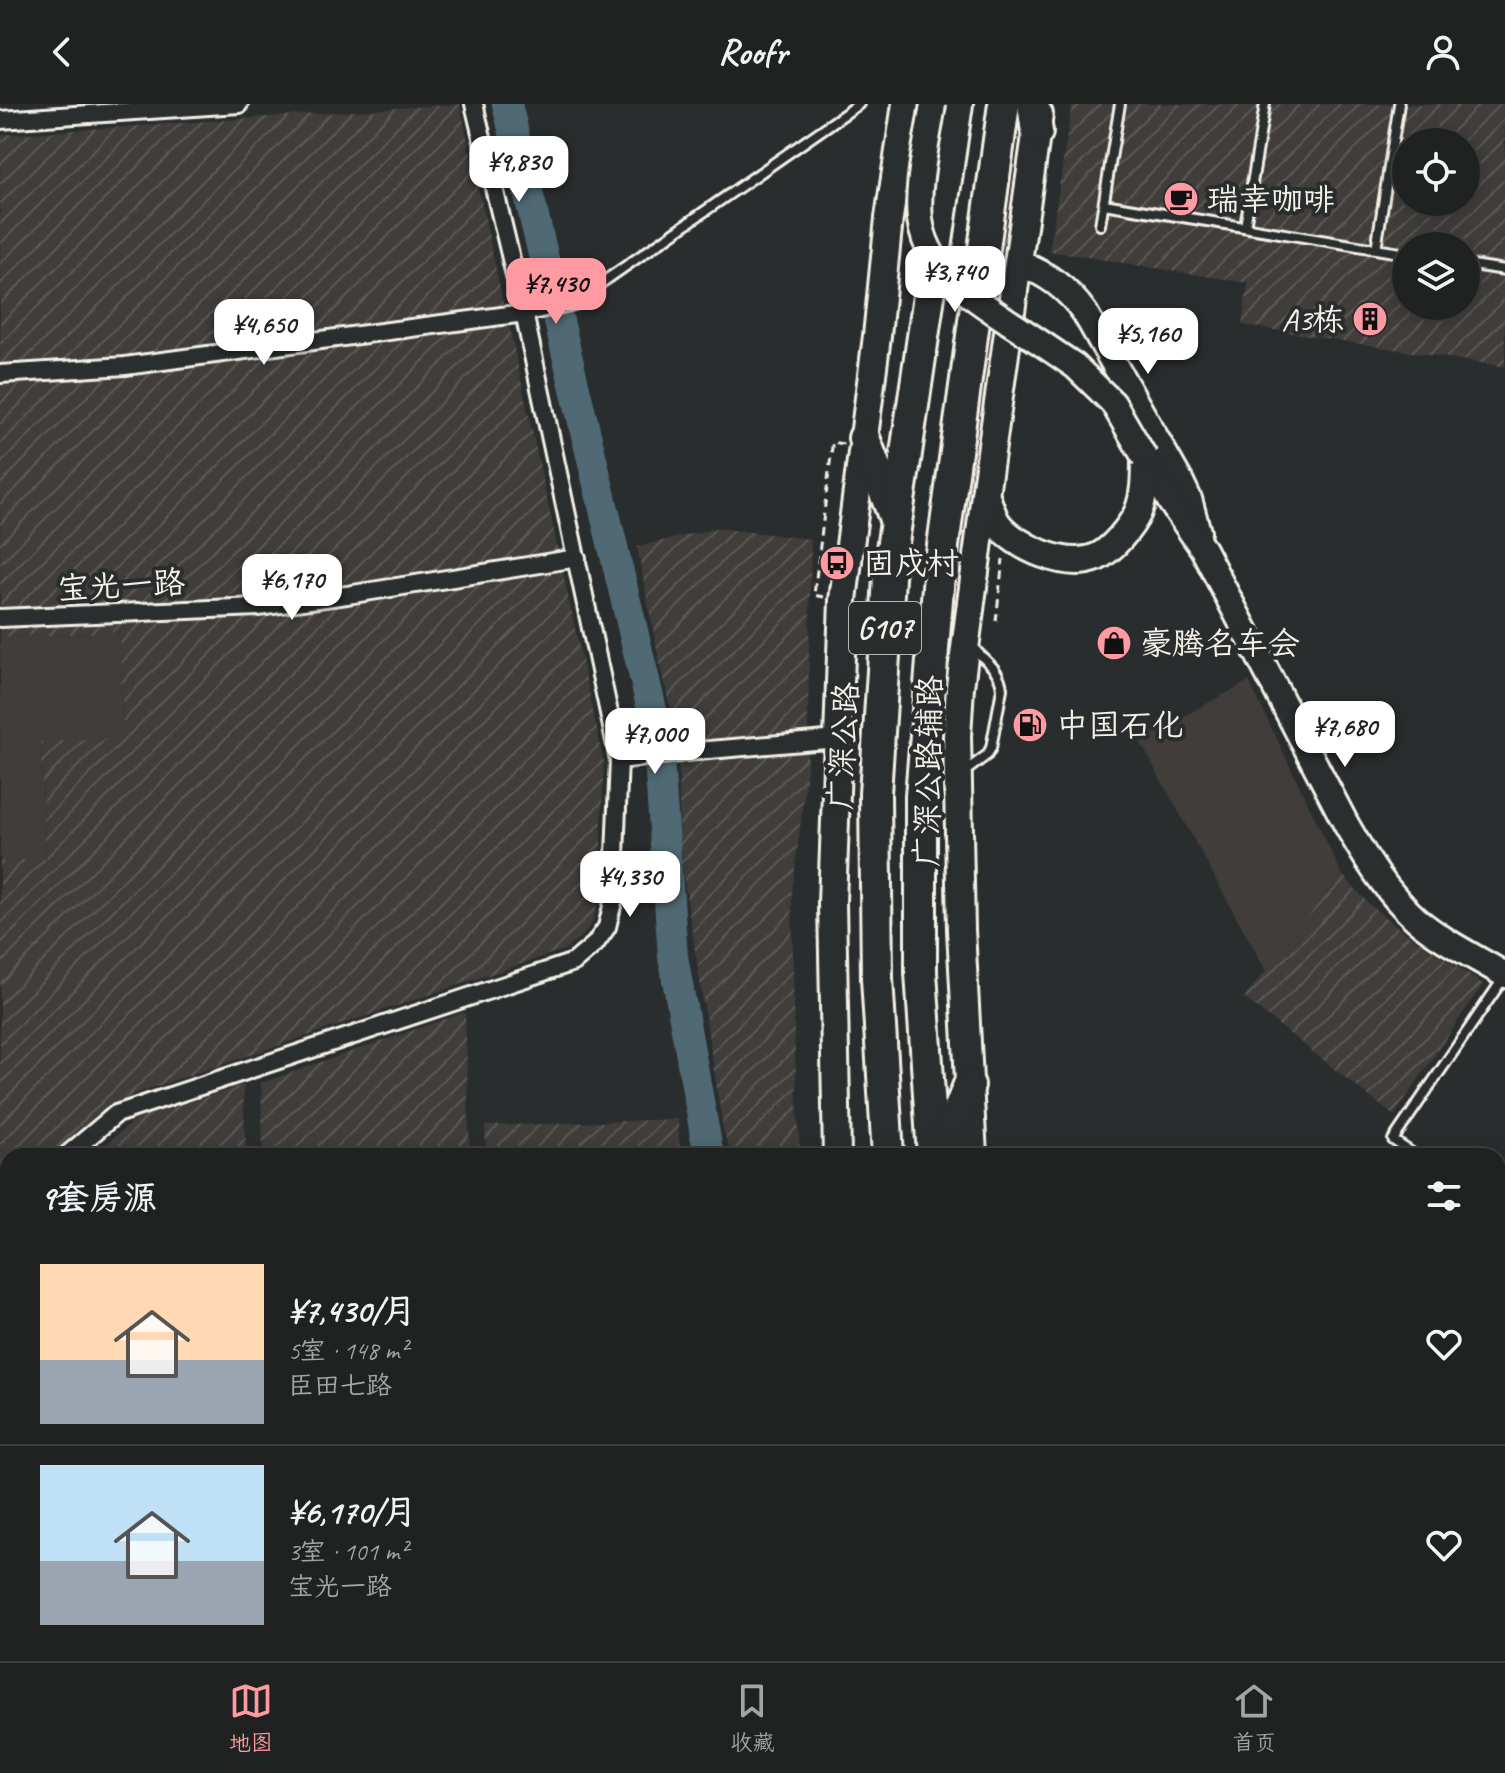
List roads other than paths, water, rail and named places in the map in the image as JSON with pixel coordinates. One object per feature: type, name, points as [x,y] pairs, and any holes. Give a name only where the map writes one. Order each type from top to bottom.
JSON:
[{"type":"highway","name":"广深公路","points":[[888,1148],[877,978],[875,794],[890,563],[957,104]]},
{"type":"highway","name":"G107","points":[[932,1148],[921,972],[921,796],[939,575],[1004,104]]},
{"type":"highway","points":[[856,442],[896,521]]},
{"type":"highway","points":[[944,1148],[969,1085]]},
{"type":"main road","points":[[837,1148],[832,903],[843,600],[856,442],[877,336],[889,218],[906,104]]},
{"type":"main road","name":"广深公路辅路","points":[[973,1148],[961,930],[957,736],[985,495],[1037,113]]},
{"type":"main road","points":[[985,495],[996,522],[1017,542],[1043,554],[1072,561],[1096,557],[1122,537],[1137,513],[1144,491],[1145,458]]},
{"type":"street","points":[[0,120],[239,104]]},
{"type":"street","points":[[76,1148],[116,1114],[574,962],[595,944],[607,927],[613,902],[619,760],[524,313],[474,104]]},
{"type":"street","points":[[933,104],[919,196],[925,242],[939,266],[969,295],[1075,366],[1113,403],[1171,503],[1203,549],[1346,824],[1380,880],[1417,920],[1505,975]]},
{"type":"street","points":[[1019,263],[1054,280],[1085,313],[1189,499],[1203,549]]},
{"type":"street","points":[[0,374],[125,366],[524,313],[577,300]]},
{"type":"street","name":"宝光一路","points":[[0,618],[258,607],[577,558]]},
{"type":"street","points":[[619,760],[838,739]]},
{"type":"lane","points":[[577,300],[859,104]]},
{"type":"lane","points":[[1100,225],[1120,104]]},
{"type":"lane","points":[[1245,227],[1265,104]]},
{"type":"lane","points":[[1376,249],[1399,104]]},
{"type":"lane","points":[[1104,204],[1392,252]]},
{"type":"lane","points":[[1480,266],[1505,270]]},
{"type":"lane","points":[[957,784],[963,773],[987,755],[991,748],[1002,689],[996,669],[979,655],[967,639]]},
{"type":"lane","points":[[1404,1148],[1393,1140],[1505,975]]},
{"type":"waterway","points":[[507,104],[657,731],[673,957],[708,1148]]},
{"type":"place","name":"瑞幸咖啡","points":[[1181,199]]},
{"type":"place","name":"A3栋","points":[[1370,319]]},
{"type":"place","name":"固戍村","points":[[837,563]]},
{"type":"place","name":"豪腾名车会","points":[[1114,643]]},
{"type":"place","name":"中国石化","points":[[1030,725]]}]
